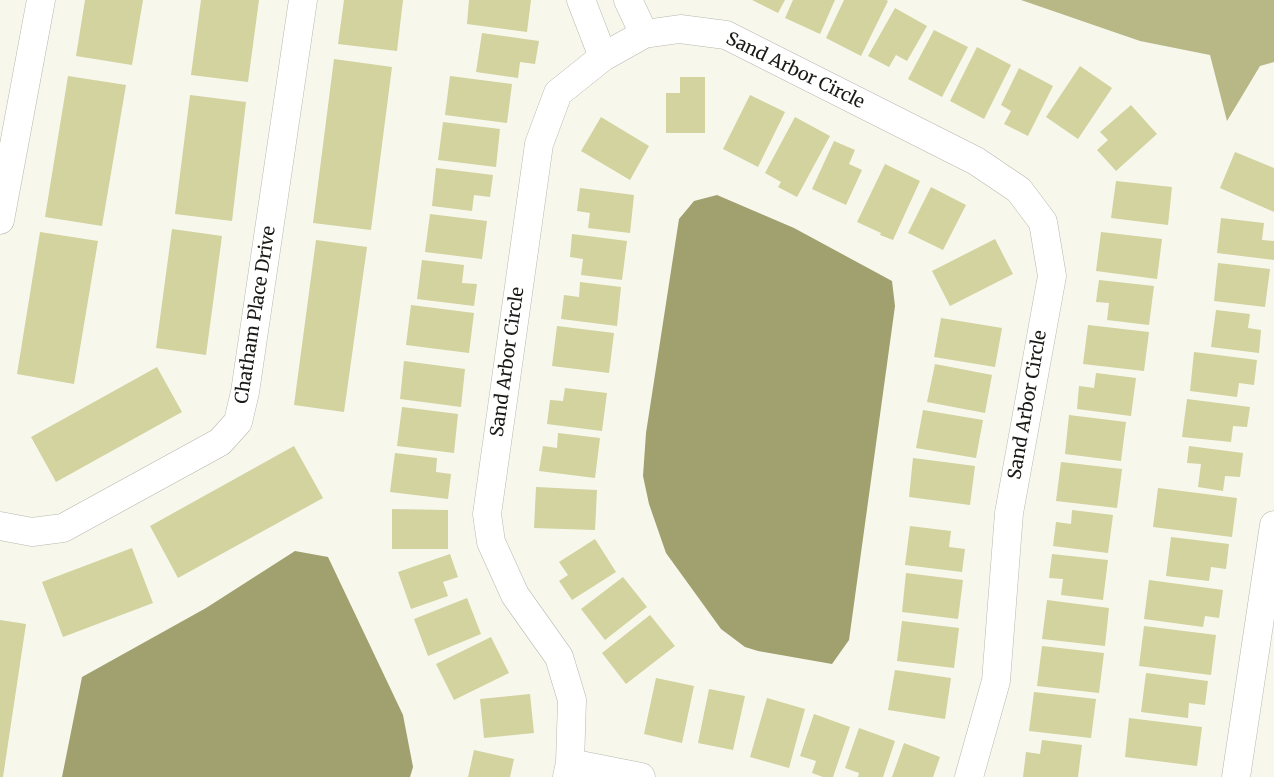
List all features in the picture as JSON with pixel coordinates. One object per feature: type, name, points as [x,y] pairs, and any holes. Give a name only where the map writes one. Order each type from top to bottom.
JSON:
[{"type":"street","points":[[0,220],[41,0]]},
{"type":"street","name":"Chatham Place Drive","points":[[0,526],[32,532],[63,528],[220,442],[238,422],[245,392],[303,0]]},
{"type":"street","points":[[581,0],[603,57]]},
{"type":"street","points":[[628,0],[644,34]]},
{"type":"street","name":"Sand Arbor Circle","points":[[569,770],[572,700],[559,657],[516,595],[491,542],[487,514],[539,144],[558,93],[603,57],[644,34],[680,29],[726,35],[976,161],[1019,190],[1043,222],[1052,276],[1009,513],[996,681],[969,777]]},
{"type":"street","points":[[1236,777],[1274,525]]},
{"type":"street","points":[[569,770],[641,777]]},
{"type":"shaded area","points":[[1021,0],[1274,0],[1274,62],[1260,66],[1227,121],[1210,55],[1140,41]]},
{"type":"shaded area","points":[[717,195],[794,228],[892,281],[895,306],[849,640],[832,664],[745,647],[721,629],[666,553],[649,504],[643,476],[646,433],[679,219],[694,201]]},
{"type":"shaded area","points":[[295,551],[328,557],[403,715],[413,767],[410,777],[62,777],[82,677],[206,608]]},
{"type":"building","points":[[85,0],[143,0],[132,65],[76,56]]},
{"type":"building","points":[[201,0],[259,0],[248,82],[191,75]]},
{"type":"building","points":[[344,0],[403,0],[397,51],[338,44]]},
{"type":"building","points":[[469,0],[531,0],[527,32],[467,24]]},
{"type":"building","points":[[752,0],[785,0],[778,13]]},
{"type":"building","points":[[793,0],[835,0],[820,34],[785,18]]},
{"type":"building","points":[[844,0],[888,1],[861,56],[826,38]]},
{"type":"building","points":[[895,8],[927,26],[907,61],[896,55],[889,67],[868,56]]},
{"type":"building","points":[[934,30],[968,47],[942,97],[908,79]]},
{"type":"building","points":[[482,33],[539,41],[535,64],[520,62],[518,78],[476,72]]},
{"type":"building","points":[[977,47],[1011,65],[984,119],[950,101]]},
{"type":"building","points":[[334,59],[392,67],[371,230],[313,223]]},
{"type":"building","points":[[1080,66],[1112,88],[1078,139],[1046,117]]},
{"type":"building","points":[[1019,68],[1053,86],[1028,136],[1004,124],[1011,111],[1001,105]]},
{"type":"building","points":[[68,76],[126,85],[102,226],[45,217]]},
{"type":"building","points":[[450,76],[512,84],[507,123],[445,115]]},
{"type":"building","points":[[680,77],[705,77],[705,133],[666,133],[666,93],[680,93]]},
{"type":"building","points":[[190,95],[246,102],[232,221],[175,214]]},
{"type":"building","points":[[750,95],[785,112],[758,167],[723,149]]},
{"type":"building","points":[[1131,105],[1157,134],[1116,171],[1097,150],[1108,140],[1100,132]]},
{"type":"building","points":[[601,117],[649,146],[630,180],[581,151]]},
{"type":"building","points":[[795,117],[830,136],[797,197],[778,187],[781,182],[765,173]]},
{"type":"building","points":[[443,122],[500,129],[496,167],[438,160]]},
{"type":"building","points":[[834,141],[855,150],[849,164],[862,170],[846,205],[812,189]]},
{"type":"building","points":[[1235,152],[1274,168],[1274,212],[1220,188]]},
{"type":"building","points":[[885,164],[920,181],[893,240],[857,222]]},
{"type":"building","points":[[436,168],[493,175],[490,197],[474,195],[472,211],[432,206]]},
{"type":"building","points":[[1116,181],[1172,187],[1168,225],[1111,218]]},
{"type":"building","points":[[931,187],[966,205],[943,250],[908,233]]},
{"type":"building","points":[[580,188],[634,195],[630,233],[588,228],[590,213],[577,211]]},
{"type":"building","points":[[430,214],[487,221],[482,259],[425,252]]},
{"type":"building","points":[[1221,218],[1264,223],[1262,240],[1274,241],[1274,260],[1217,253]]},
{"type":"building","points":[[172,229],[222,236],[206,355],[156,348]]},
{"type":"building","points":[[40,232],[98,241],[74,384],[17,374]]},
{"type":"building","points":[[1101,232],[1162,239],[1157,279],[1096,271]]},
{"type":"building","points":[[572,234],[627,241],[622,280],[581,275],[583,259],[570,257]]},
{"type":"building","points":[[995,239],[1013,274],[950,306],[932,271]]},
{"type":"building","points":[[316,240],[367,247],[344,412],[294,405]]},
{"type":"building","points":[[422,260],[464,265],[462,283],[477,284],[474,306],[417,299]]},
{"type":"building","points":[[1218,263],[1270,269],[1265,307],[1214,301]]},
{"type":"building","points":[[1099,280],[1154,286],[1149,325],[1107,320],[1109,303],[1096,302]]},
{"type":"building","points":[[580,282],[621,287],[617,326],[561,319],[564,295],[579,297]]},
{"type":"building","points":[[411,305],[474,313],[469,353],[406,345]]},
{"type":"building","points":[[1216,310],[1250,314],[1248,328],[1261,330],[1259,353],[1211,347]]},
{"type":"building","points":[[941,318],[1002,328],[995,367],[934,357]]},
{"type":"building","points":[[1088,325],[1149,332],[1144,371],[1083,364]]},
{"type":"building","points":[[557,326],[614,333],[609,373],[552,366]]},
{"type":"building","points":[[1194,352],[1257,360],[1254,385],[1239,383],[1237,397],[1190,391]]},
{"type":"building","points":[[404,361],[465,369],[461,407],[400,399]]},
{"type":"building","points":[[935,364],[992,375],[985,413],[927,402]]},
{"type":"building","points":[[157,367],[182,412],[56,482],[31,437]]},
{"type":"building","points":[[1096,373],[1136,378],[1131,416],[1077,409],[1079,386],[1094,388]]},
{"type":"building","points":[[565,388],[607,393],[602,431],[547,424],[550,400],[563,401]]},
{"type":"building","points":[[1187,399],[1250,407],[1247,427],[1233,426],[1231,442],[1182,437]]},
{"type":"building","points":[[402,407],[458,414],[454,453],[397,446]]},
{"type":"building","points":[[923,410],[983,420],[976,458],[916,448]]},
{"type":"building","points":[[1069,415],[1126,422],[1121,461],[1065,454]]},
{"type":"building","points":[[558,433],[600,438],[595,478],[539,471],[543,446],[557,448]]},
{"type":"building","points":[[294,446],[323,498],[178,578],[150,526]]},
{"type":"building","points":[[1189,446],[1243,453],[1240,477],[1225,476],[1223,491],[1198,487],[1201,464],[1187,463]]},
{"type":"building","points":[[395,453],[437,458],[436,472],[451,474],[448,499],[390,492]]},
{"type":"building","points":[[913,458],[975,466],[970,505],[909,497]]},
{"type":"building","points":[[1061,462],[1122,469],[1117,508],[1056,501]]},
{"type":"building","points":[[536,487],[597,490],[595,530],[534,528]]},
{"type":"building","points":[[1158,488],[1237,498],[1232,537],[1153,527]]},
{"type":"building","points":[[392,509],[448,510],[448,549],[392,549]]},
{"type":"building","points":[[1072,510],[1113,515],[1108,553],[1053,546],[1056,522],[1071,524]]},
{"type":"building","points":[[910,526],[951,531],[949,547],[965,549],[962,572],[905,565]]},
{"type":"building","points":[[1171,537],[1229,544],[1226,569],[1211,567],[1209,581],[1166,576]]},
{"type":"building","points":[[595,539],[616,572],[572,600],[559,581],[568,575],[559,562]]},
{"type":"building","points":[[132,548],[153,603],[63,637],[42,582]]},
{"type":"building","points":[[450,554],[458,577],[443,582],[448,596],[411,609],[398,572]]},
{"type":"building","points":[[1052,554],[1108,560],[1103,600],[1061,595],[1063,579],[1049,578]]},
{"type":"building","points":[[906,573],[963,580],[958,619],[902,612]]},
{"type":"building","points":[[623,577],[647,607],[605,640],[581,609]]},
{"type":"building","points":[[1149,580],[1223,590],[1219,618],[1205,616],[1203,627],[1144,619]]},
{"type":"building","points":[[467,598],[481,634],[428,656],[414,619]]},
{"type":"building","points":[[1047,600],[1109,608],[1105,646],[1042,639]]},
{"type":"building","points":[[650,615],[675,646],[626,684],[602,653]]},
{"type":"building","points":[[0,620],[26,624],[3,777],[0,777]]},
{"type":"building","points":[[902,621],[959,628],[954,668],[897,661]]},
{"type":"building","points":[[1144,626],[1216,635],[1211,675],[1139,666]]},
{"type":"building","points":[[491,637],[509,673],[454,700],[436,664]]},
{"type":"building","points":[[1042,646],[1104,653],[1099,693],[1037,686]]},
{"type":"building","points":[[895,670],[951,678],[945,719],[888,710]]},
{"type":"building","points":[[1146,673],[1208,681],[1205,705],[1189,703],[1188,718],[1141,712]]},
{"type":"building","points":[[656,678],[694,686],[682,743],[644,734]]},
{"type":"building","points":[[709,689],[745,696],[733,750],[698,743]]},
{"type":"building","points":[[1034,692],[1096,699],[1091,738],[1029,731]]},
{"type":"building","points":[[530,694],[534,733],[484,738],[480,699]]},
{"type":"building","points":[[767,698],[805,709],[789,768],[750,757]]},
{"type":"building","points":[[814,714],[850,727],[833,777],[823,777],[812,773],[816,761],[800,756]]},
{"type":"building","points":[[1129,718],[1202,727],[1197,766],[1125,757]]},
{"type":"building","points":[[859,728],[895,741],[883,777],[858,777],[859,773],[845,768]]},
{"type":"building","points":[[1042,740],[1082,745],[1078,777],[1023,777],[1026,752],[1040,754]]},
{"type":"building","points":[[904,743],[940,757],[933,777],[892,777]]},
{"type":"building","points":[[474,750],[514,759],[510,777],[468,777]]}]
